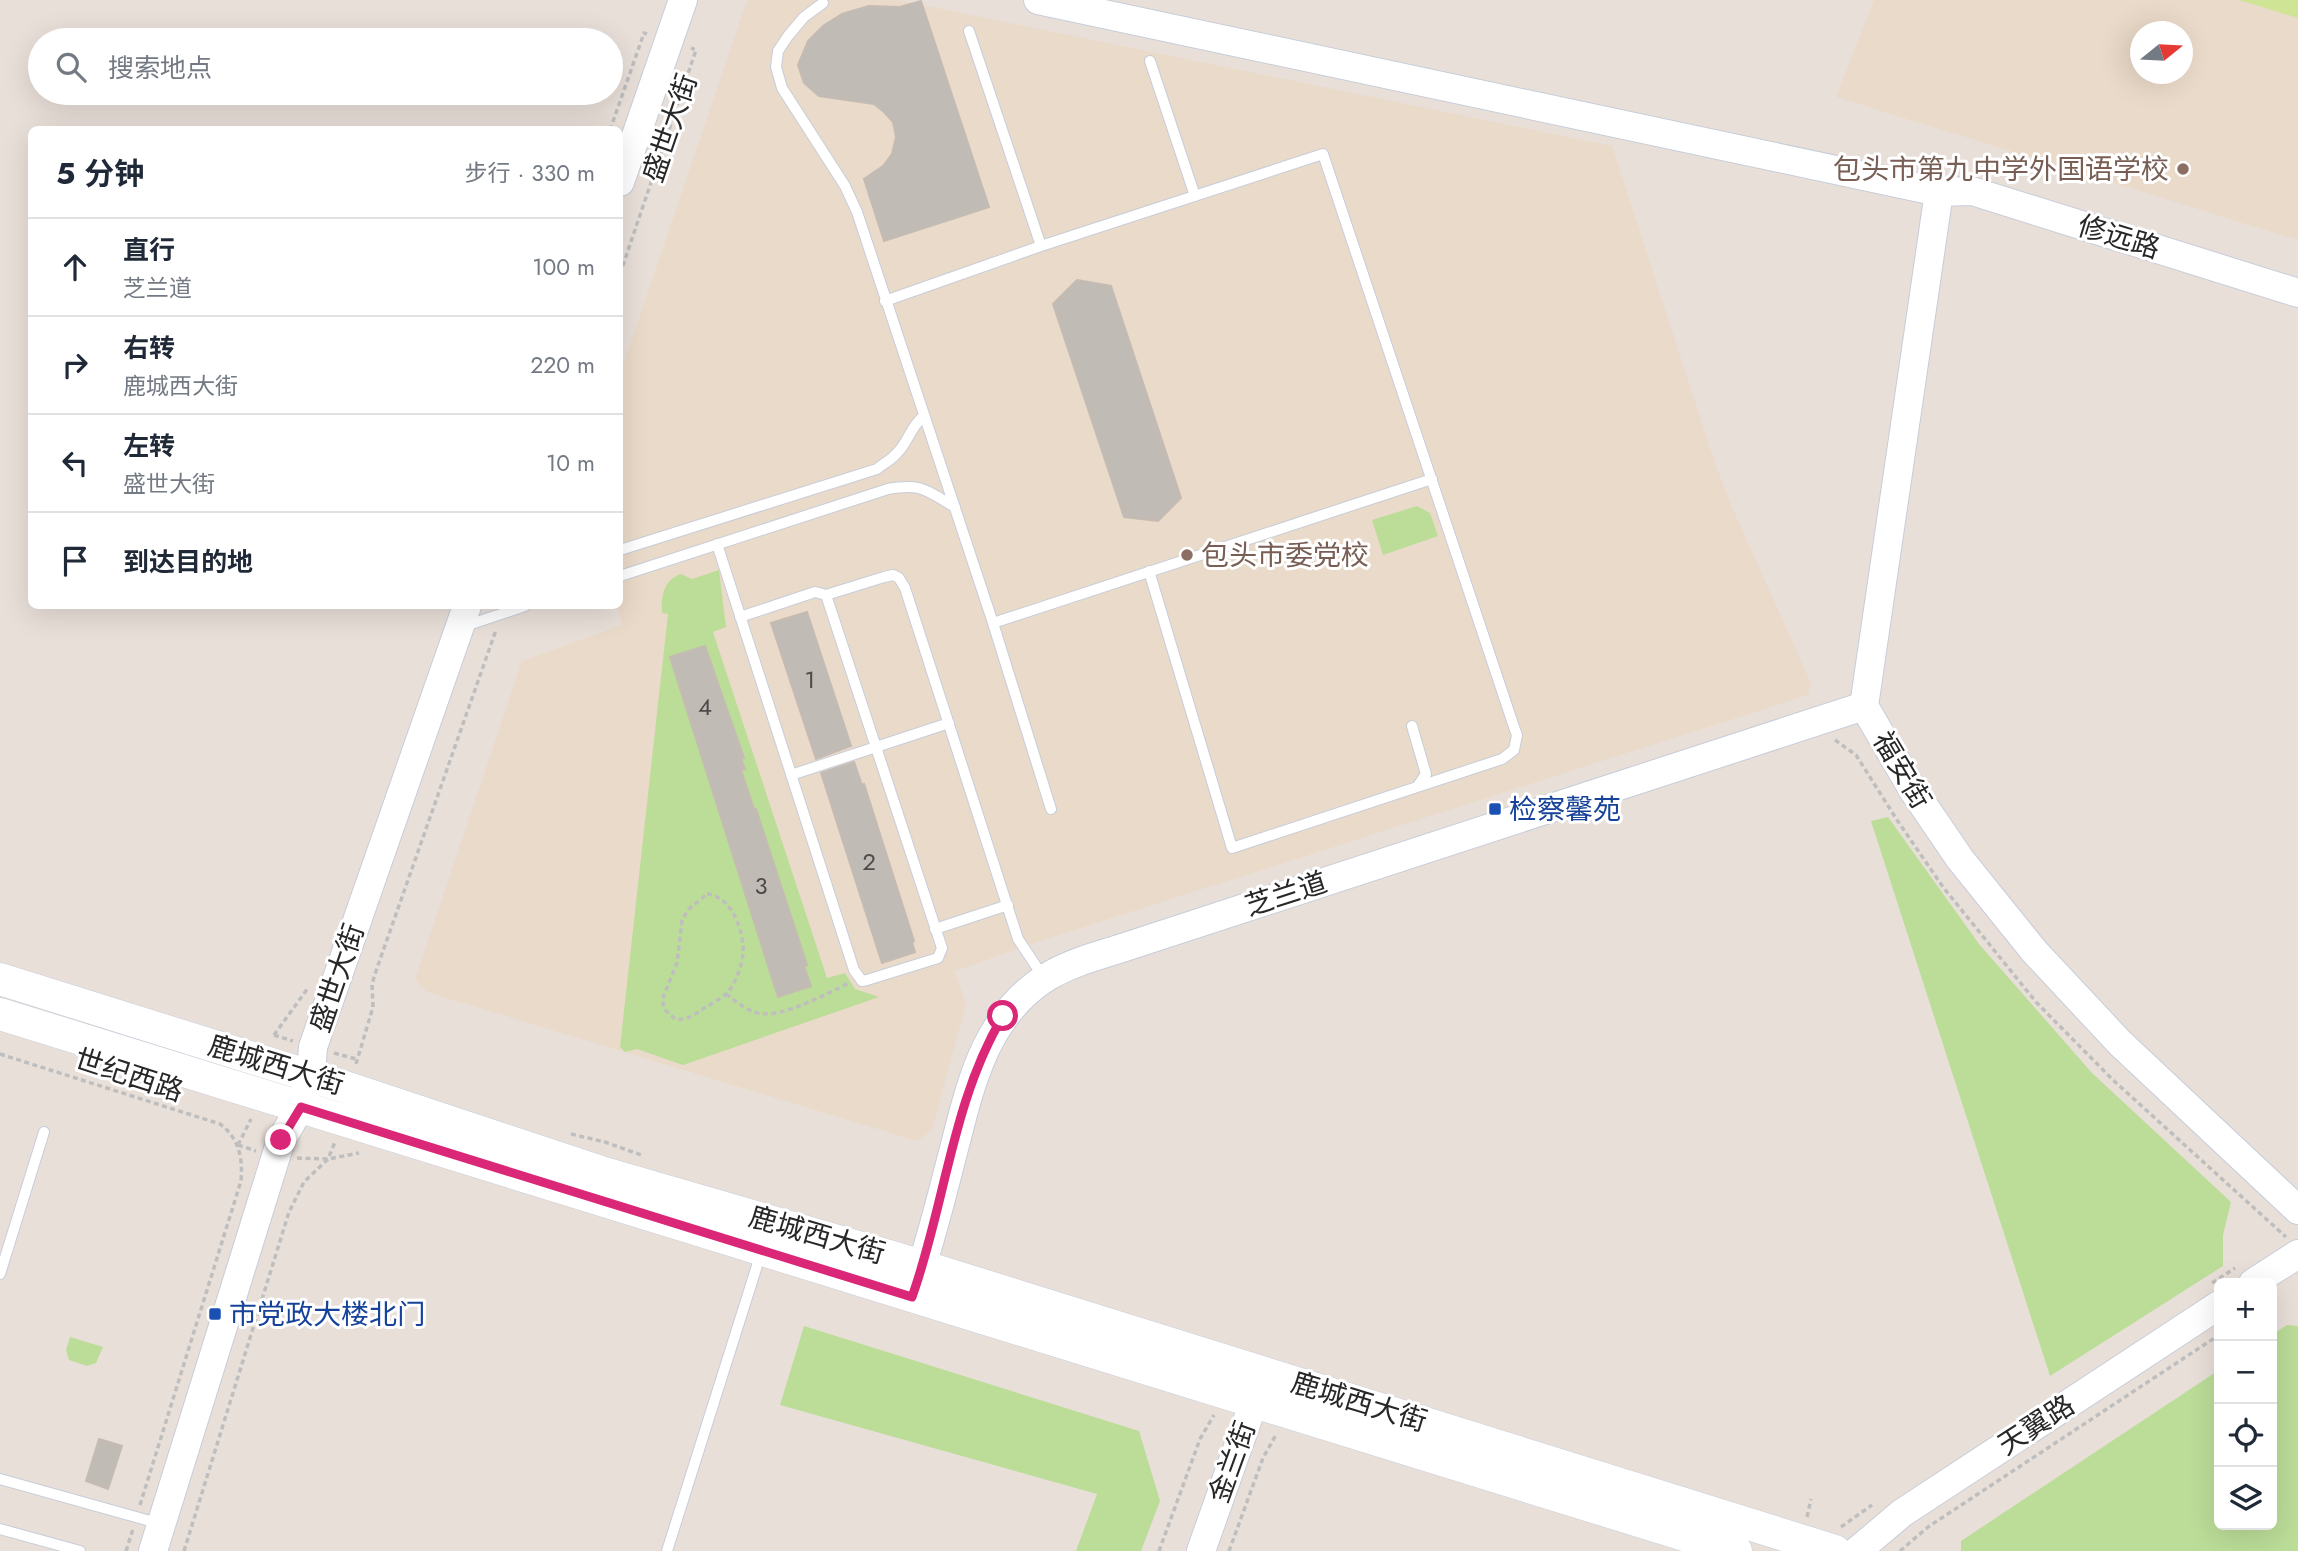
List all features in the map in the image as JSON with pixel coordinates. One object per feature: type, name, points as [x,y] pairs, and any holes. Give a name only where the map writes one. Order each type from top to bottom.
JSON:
[{"type":"main road","name":"鹿城西大街","points":[[0,979],[312,1076],[601,1172],[923,1266],[1835,1551]]},
{"type":"main road","name":"鹿城西大街","points":[[0,1014],[1736,1551]]},
{"type":"street","name":"盛世大街","points":[[623,173],[683,0]]},
{"type":"street","name":"修远路","points":[[1038,0],[1939,192],[1972,191],[2298,293]]},
{"type":"street","name":"福安街","points":[[1939,192],[1864,706],[1913,790],[1960,859],[2034,951],[2120,1043],[2298,1210]]},
{"type":"street","name":"盛世大街","points":[[153,1551],[148,1521],[281,1140],[301,1107],[312,1076],[313,1047],[463,617]]},
{"type":"street","name":"芝兰道","points":[[912,1297],[923,1266],[972,1077],[1003,1016],[1045,979],[1070,965],[1864,706]]},
{"type":"street","points":[[2261,1278],[2298,1254]]},
{"type":"street","name":"天翼路","points":[[1857,1551],[1902,1513],[2214,1309]]},
{"type":"street","name":"金兰街","points":[[1200,1551],[1240,1398],[1265,1372]]},
{"type":"lane","points":[[823,3],[804,17],[788,36],[778,51],[776,67],[782,88],[845,186],[857,212],[993,623],[1051,809]]},
{"type":"lane","points":[[969,31],[1041,246]]},
{"type":"lane","points":[[1150,61],[1195,195]]},
{"type":"lane","points":[[886,301],[1041,246],[1323,154],[1514,727],[1517,743],[1514,750],[1502,759],[1233,848],[1149,571]]},
{"type":"lane","points":[[623,549],[877,469],[897,454],[913,424],[924,416]]},
{"type":"lane","points":[[993,623],[1432,479]]},
{"type":"lane","points":[[623,575],[888,489],[918,486],[955,508]]},
{"type":"lane","points":[[716,544],[859,979],[867,980],[938,958],[942,948],[826,596],[815,592],[740,617]]},
{"type":"lane","points":[[826,596],[893,575],[899,578],[905,588],[1018,939],[1045,979]]},
{"type":"lane","points":[[463,617],[514,609]]},
{"type":"lane","points":[[791,775],[948,723]]},
{"type":"lane","points":[[1412,726],[1426,774],[1417,787]]},
{"type":"lane","points":[[936,929],[1007,905]]},
{"type":"lane","points":[[0,1274],[44,1132]]},
{"type":"lane","points":[[667,1551],[762,1250]]},
{"type":"lane","points":[[0,1479],[148,1521]]},
{"type":"lane","points":[[0,1530],[80,1551]]},
{"type":"path","name":"盛世大街","points":[[623,265],[696,50],[668,40]]},
{"type":"path","name":"盛世大街","points":[[356,1059],[373,1007],[371,998],[376,971],[502,612]]},
{"type":"path","points":[[1827,738],[1835,740]]},
{"type":"path","points":[[708,894],[726,904],[736,919],[743,940],[741,963],[726,994],[691,1017],[681,1020],[670,1017],[662,1000],[677,963],[685,915],[708,894]]},
{"type":"path","points":[[726,994],[756,1013],[768,1015],[859,979]]},
{"type":"path","name":"世纪西路","points":[[0,1054],[220,1124],[238,1145],[241,1181],[148,1521]]},
{"type":"path","points":[[184,1551],[289,1212],[304,1182],[328,1159]]},
{"type":"path","name":"天翼路","points":[[1900,1551],[1928,1527],[2214,1338]]},
{"type":"path","points":[[1158,1551],[1200,1439],[1240,1398]]},
{"type":"path","points":[[1229,1551],[1263,1458],[1287,1413]]},
{"type":"path","points":[[126,1551],[148,1521]]},
{"type":"shaded area","name":"包头市委党校","points":[[747,0],[898,0],[1612,146],[1715,463],[1731,505],[1811,683],[1808,695],[1034,943],[955,971],[966,1004],[932,1130],[917,1141],[427,992],[415,979],[522,661],[622,625],[618,609],[623,609],[623,366]]},
{"type":"shaded area","name":"包头市第九中学外国语学校","points":[[1874,0],[2298,0],[2298,240],[1836,97]]},
{"type":"green space","points":[[2239,0],[2298,0],[2298,18]]},
{"type":"green space","points":[[1417,506],[1430,513],[1438,536],[1383,555],[1372,520]]},
{"type":"green space","points":[[719,570],[726,627],[713,632],[827,978],[845,973],[855,989],[879,997],[683,1065],[637,1049],[625,1052],[620,1047],[668,614],[662,613],[663,594],[667,584],[681,574],[692,579]]},
{"type":"green space","points":[[1888,817],[1979,944],[2092,1073],[2231,1202],[2223,1235],[2223,1266],[2050,1376],[1871,821]]},
{"type":"green space","points":[[2287,1325],[2298,1326],[2298,1551],[1961,1551],[1961,1541],[2214,1373],[2214,1530],[2277,1530],[2277,1332]]},
{"type":"green space","points":[[804,1326],[1139,1431],[1160,1501],[1141,1551],[1076,1551],[1097,1494],[780,1405]]},
{"type":"green space","points":[[70,1337],[103,1347],[96,1363],[87,1366],[69,1360],[66,1350]]},
{"type":"building","points":[[921,1],[989,207],[884,241],[864,179],[883,166],[892,154],[896,137],[893,122],[874,104],[819,96],[804,83],[798,65],[808,41],[823,26],[842,14],[869,6],[900,7]]},
{"type":"building","points":[[1077,280],[1111,286],[1181,498],[1158,521],[1124,517],[1053,304]]},
{"type":"building","points":[[807,612],[851,746],[816,759],[771,623]]},
{"type":"building","points":[[705,646],[744,758],[741,759],[745,769],[741,770],[807,965],[804,966],[811,986],[778,997],[670,657]]},
{"type":"building","points":[[854,762],[862,785],[864,784],[914,941],[915,952],[882,963],[821,773]]},
{"type":"building","points":[[99,1439],[122,1446],[108,1489],[86,1481]]},
{"type":"place","name":"包头市第九中学外国语学校","points":[[2183,169]]},
{"type":"place","name":"包头市委党校","points":[[1187,555]]},
{"type":"place","name":"检察馨苑","points":[[1495,809]]},
{"type":"place","name":"市党政大楼北门","points":[[215,1314]]},
{"type":"route","points":[[281,1140],[301,1107],[912,1297],[926,1256],[972,1077],[1003,1016]]}]
